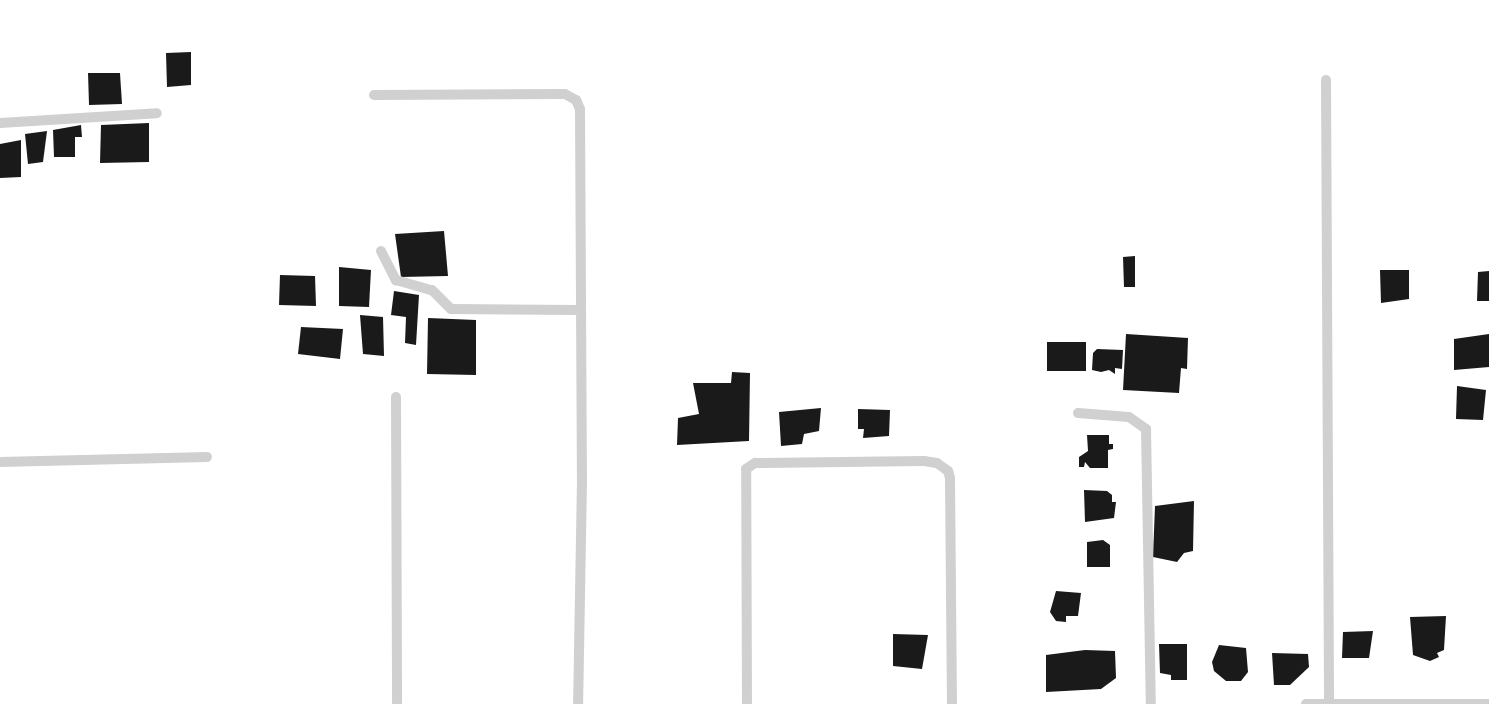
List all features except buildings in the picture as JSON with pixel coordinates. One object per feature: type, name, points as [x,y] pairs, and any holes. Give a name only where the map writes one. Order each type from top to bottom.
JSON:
[{"type":"street","points":[[1326,80],[1329,704]]},
{"type":"street","points":[[374,95],[565,94],[576,100],[581,129],[579,310],[582,480],[578,704]]},
{"type":"street","points":[[0,123],[157,113]]},
{"type":"street","points":[[381,251],[396,280],[432,290],[451,309],[579,310]]},
{"type":"street","points":[[396,397],[397,704]]},
{"type":"street","points":[[1078,413],[1129,417],[1146,429],[1151,704]]},
{"type":"street","points":[[0,462],[207,457]]},
{"type":"street","points":[[747,704],[746,469],[755,463],[924,461],[937,463],[948,471],[950,478],[952,704]]},
{"type":"street","points":[[1306,704],[1489,704]]}]
